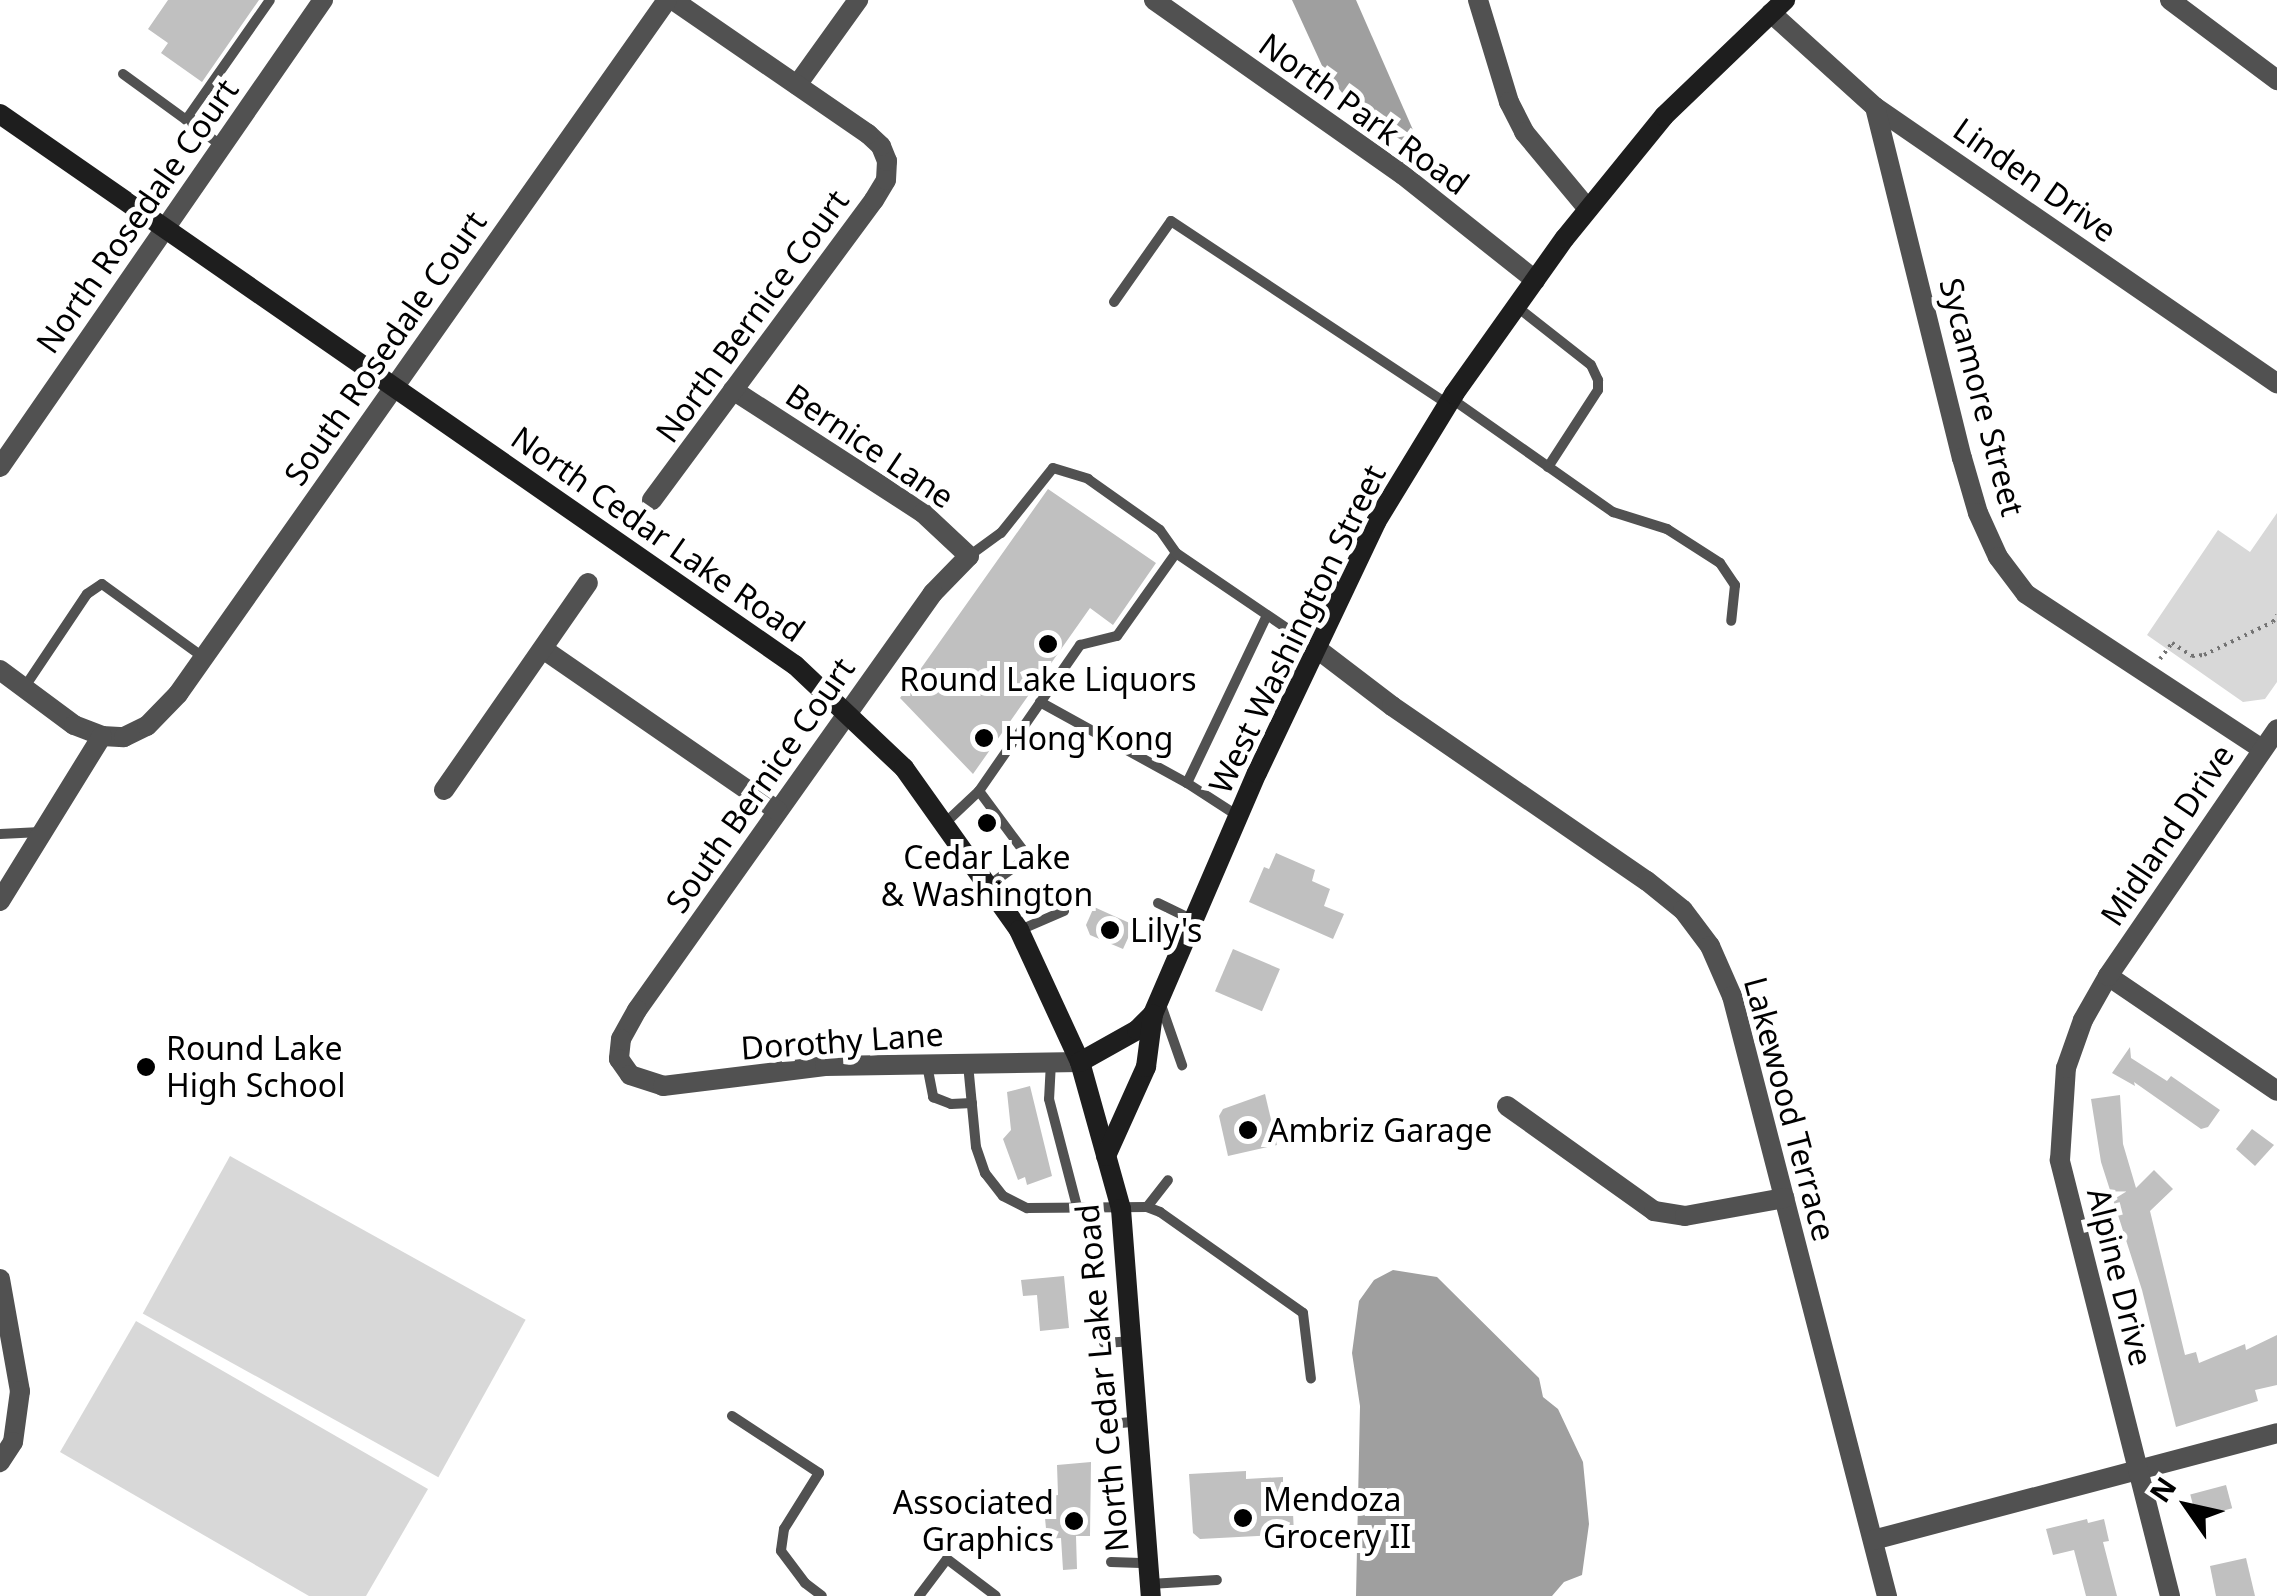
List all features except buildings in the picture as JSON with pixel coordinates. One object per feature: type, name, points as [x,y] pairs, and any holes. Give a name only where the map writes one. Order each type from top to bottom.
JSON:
[{"type":"main road","name":"West Washington Street","points":[[1080,1062],[1137,1030],[1156,1007],[1238,817],[1376,522],[1450,402],[1588,209],[1664,116],[1778,6]]},
{"type":"main road","name":"North Cedar Lake Road","points":[[0,114],[795,665],[904,768],[1020,930],[1080,1062],[1121,1208],[1135,1340],[1150,1581]]},
{"type":"main road","name":"North Cedar Lake Road","points":[[1106,1156],[1146,1067],[1156,1007]]},
{"type":"street","name":"North Rosedale Court","points":[[0,467],[323,0]]},
{"type":"street","points":[[670,0],[796,85],[858,0]]},
{"type":"street","name":"South Rosedale Court","points":[[102,736],[124,737],[147,726],[178,694],[670,0]]},
{"type":"street","name":"North Park Road","points":[[1154,0],[1403,176],[1535,280]]},
{"type":"street","points":[[1478,0],[1509,102],[1524,132],[1588,209]]},
{"type":"street","points":[[2170,0],[2277,80]]},
{"type":"street","name":"Linden Drive","points":[[1778,6],[1876,107],[2277,383]]},
{"type":"street","name":"North Bernice Court","points":[[652,500],[886,180],[887,161],[881,146],[796,85]]},
{"type":"street","name":"Sycamore Street","points":[[1876,107],[1962,458],[1978,512],[1998,557],[2026,594],[2262,750]]},
{"type":"street","name":"Bernice Lane","points":[[733,390],[923,513],[969,556]]},
{"type":"street","name":"South Bernice Court","points":[[618,1060],[620,1039],[637,1010],[933,593],[969,556]]},
{"type":"street","points":[[444,790],[588,584]]},
{"type":"street","name":"Lakewood Terrace","points":[[1316,648],[1683,910],[1710,946],[1732,996],[1888,1596]]},
{"type":"street","points":[[543,649],[778,811]]},
{"type":"street","points":[[0,670],[74,725],[102,736],[0,901]]},
{"type":"street","name":"Midland Drive","points":[[2108,976],[2277,729]]},
{"type":"street","points":[[2108,976],[2277,1091]]},
{"type":"street","name":"Alpine Drive","points":[[2108,976],[2084,1020],[2066,1068],[2060,1160],[2170,1596]]},
{"type":"street","name":"Dorothy Lane","points":[[618,1060],[630,1075],[663,1086],[826,1066],[1080,1062]]},
{"type":"street","points":[[1507,1106],[1618,1189],[1654,1211],[1685,1216],[1784,1198]]},
{"type":"street","points":[[0,1280],[20,1391],[13,1442],[0,1462]]},
{"type":"street","points":[[1872,1540],[2277,1433]]},
{"type":"lane","points":[[186,120],[270,0]]},
{"type":"lane","points":[[123,74],[222,146]]},
{"type":"lane","points":[[1114,302],[1171,221],[1613,512],[1667,528],[1720,564],[1736,585],[1730,621]]},
{"type":"lane","points":[[1516,306],[1591,365],[1598,380],[1598,390],[1548,466]]},
{"type":"lane","points":[[969,556],[1002,534],[1053,468],[1088,479],[1160,530],[1176,552],[1316,648]]},
{"type":"lane","points":[[944,824],[979,792],[1080,645],[1117,636],[1176,552]]},
{"type":"lane","points":[[24,688],[87,594],[102,584],[204,658]]},
{"type":"lane","points":[[1187,783],[1266,615]]},
{"type":"lane","points":[[1040,702],[1187,783],[1238,817]]},
{"type":"lane","points":[[979,792],[1028,857],[988,886]]},
{"type":"lane","points":[[0,834],[42,832]]},
{"type":"lane","points":[[1158,903],[1194,920]]},
{"type":"lane","points":[[1020,930],[1064,911]]},
{"type":"lane","points":[[1156,1007],[1182,1065]]},
{"type":"lane","points":[[1051,1062],[1049,1099],[1078,1210]]},
{"type":"lane","points":[[927,1064],[934,1097],[950,1104],[972,1102]]},
{"type":"lane","points":[[968,1064],[976,1147],[984,1173],[1003,1196],[1027,1208],[1147,1207],[1192,1232],[1303,1313],[1311,1378]]},
{"type":"lane","points":[[1147,1207],[1168,1180]]},
{"type":"lane","points":[[1104,1344],[1135,1340]]},
{"type":"lane","points":[[732,1416],[819,1473],[784,1529],[781,1552],[805,1583],[822,1596]]},
{"type":"lane","points":[[1102,1425],[1139,1420]]},
{"type":"lane","points":[[918,1596],[947,1559],[996,1596]]},
{"type":"lane","points":[[1112,1562],[1150,1581],[1217,1580]]},
{"type":"path","points":[[2149,675],[2172,643],[2192,656],[2204,655],[2277,615]]},
{"type":"shaded area","points":[[1292,0],[1356,0],[1420,146],[1416,148],[1362,118],[1324,70]]},
{"type":"shaded area","points":[[2277,513],[2277,682],[2265,699],[2243,702],[2147,635],[2218,530],[2250,552]]},
{"type":"shaded area","points":[[230,1156],[526,1320],[438,1477],[143,1313]]},
{"type":"shaded area","points":[[1393,1270],[1437,1277],[1539,1378],[1543,1397],[1558,1409],[1583,1462],[1589,1524],[1582,1575],[1564,1582],[1552,1596],[1356,1596],[1360,1406],[1352,1353],[1359,1301],[1374,1280]]},
{"type":"shaded area","points":[[136,1321],[428,1489],[366,1596],[309,1596],[60,1452]]},
{"type":"place","name":"Round Lake Liquors","points":[[1048,644]]},
{"type":"place","name":"Hong Kong","points":[[984,738]]},
{"type":"place","name":"Cedar Lake & Washington","points":[[987,823]]},
{"type":"place","name":"Lily's","points":[[1110,930]]},
{"type":"place","name":"Round Lake High School","points":[[146,1067]]},
{"type":"place","name":"Ambriz Garage","points":[[1248,1130]]},
{"type":"place","name":"Mendoza Grocery II","points":[[1243,1518]]},
{"type":"place","name":"Associated Graphics","points":[[1074,1521]]}]
